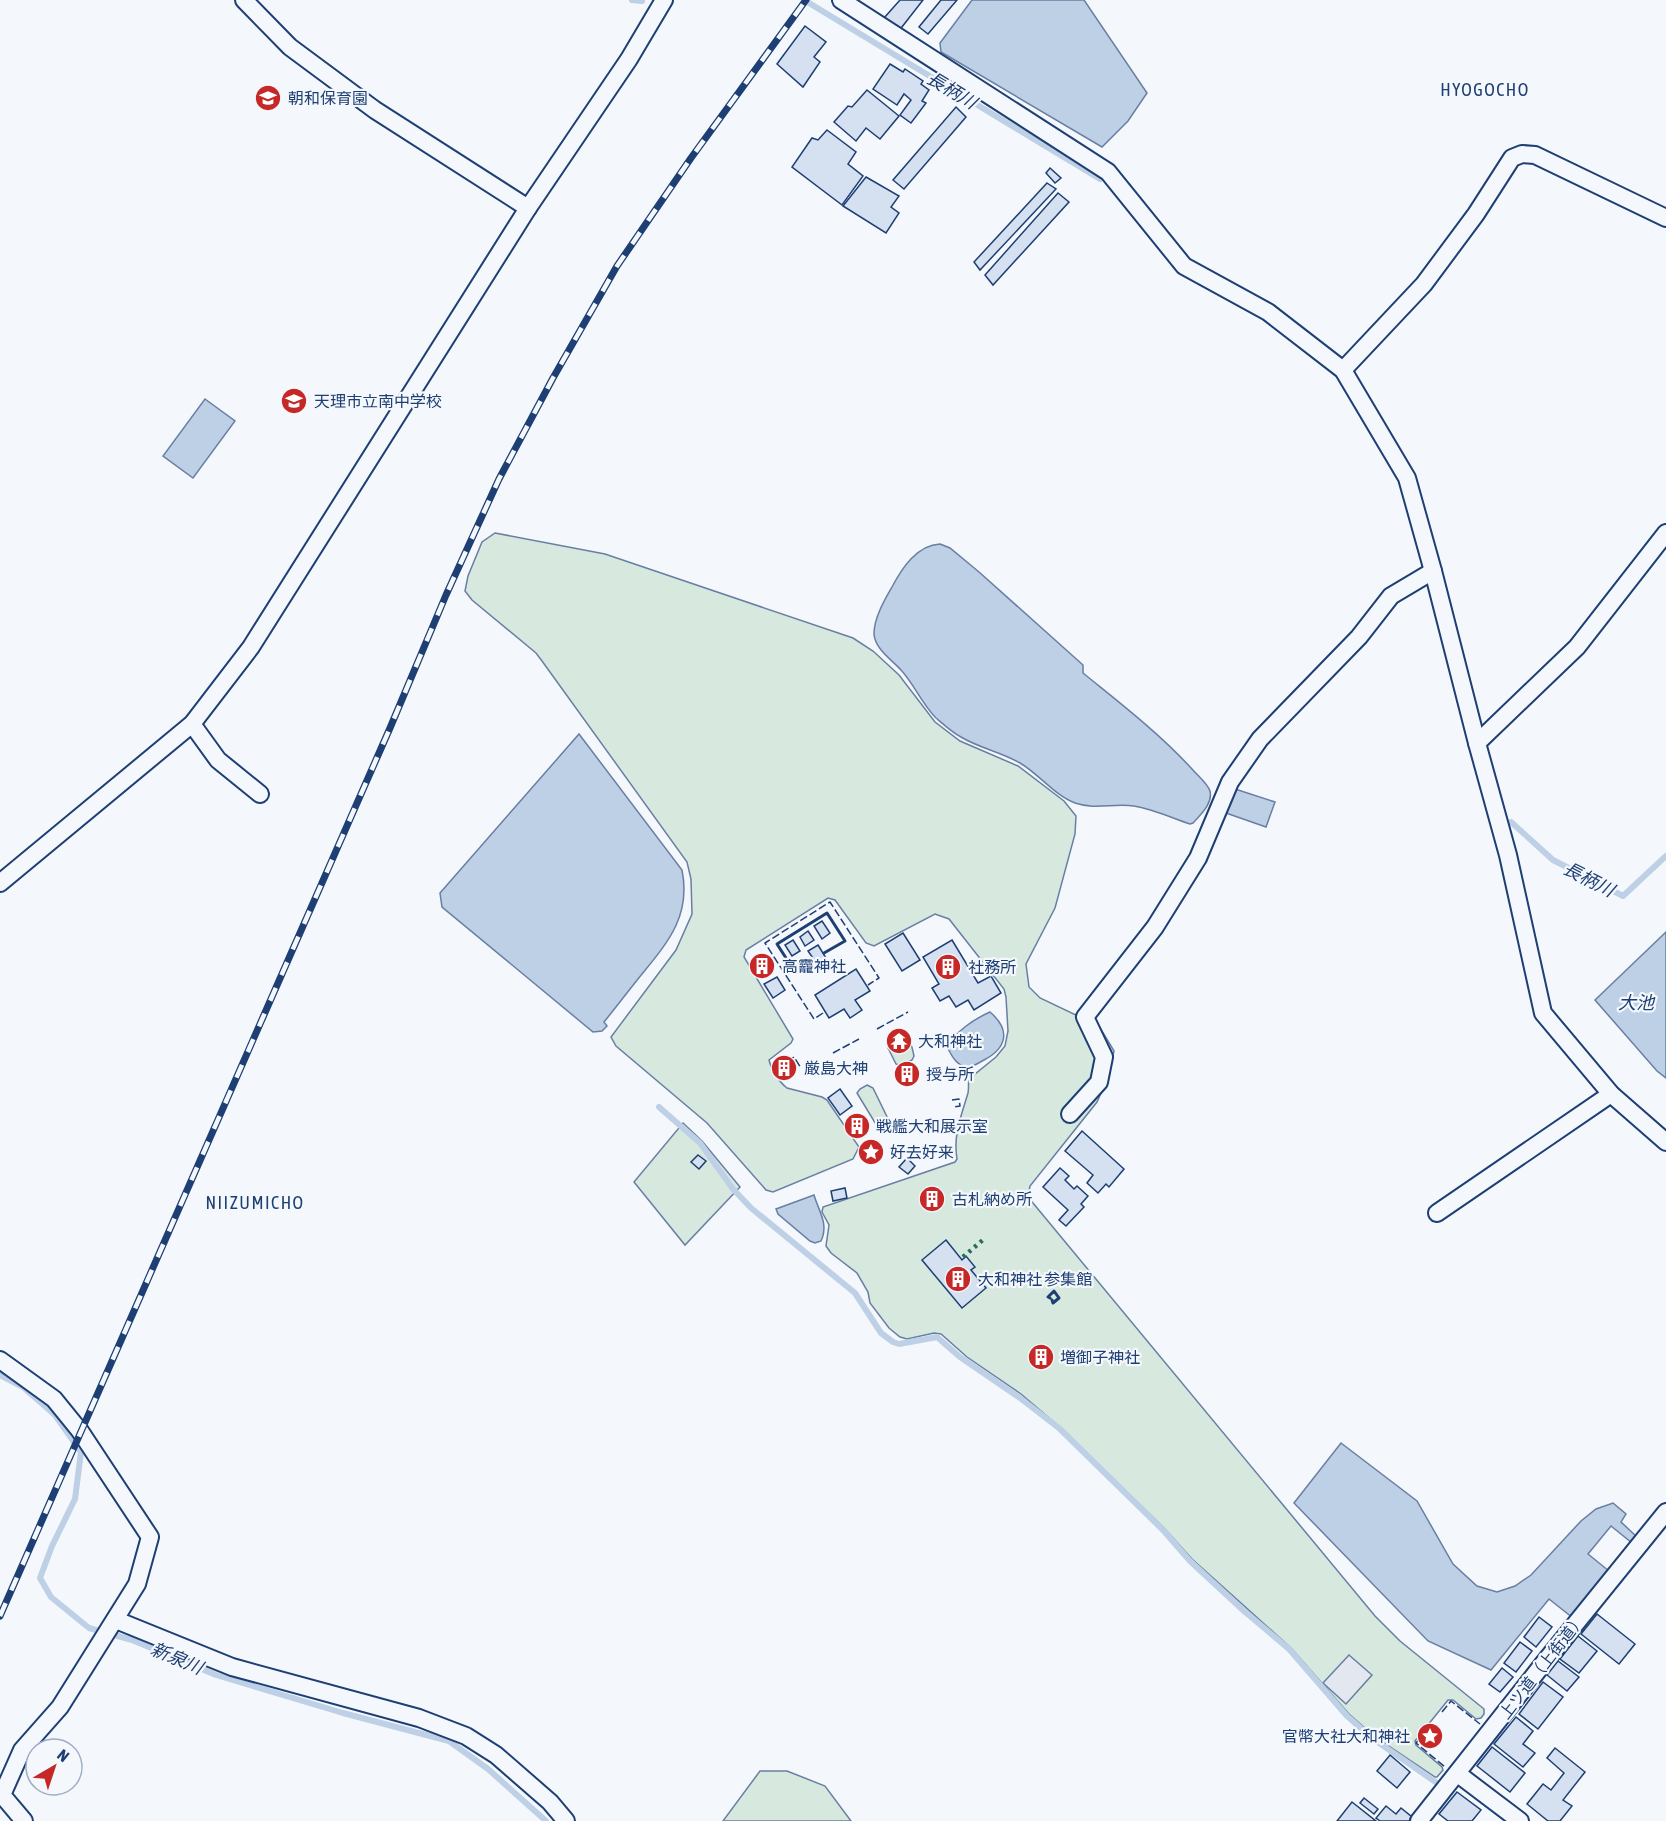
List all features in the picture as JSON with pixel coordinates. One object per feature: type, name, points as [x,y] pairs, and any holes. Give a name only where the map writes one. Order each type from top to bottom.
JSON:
[{"type":"street","points":[[244,0],[290,47],[375,110],[528,208]]},
{"type":"street","points":[[0,883],[192,724],[250,647],[528,208],[629,59],[664,0]]},
{"type":"street","points":[[841,0],[1108,172],[1184,266],[1268,312],[1343,370],[1407,478],[1508,855],[1543,1012],[1611,1094],[1666,1142]]},
{"type":"street","points":[[1343,370],[1424,284],[1476,214],[1512,158],[1522,154],[1535,155],[1666,218]]},
{"type":"street","points":[[1477,743],[1577,646],[1666,533]]},
{"type":"street","points":[[1070,1114],[1099,1082],[1104,1057],[1086,1017],[1155,927],[1198,858],[1230,782],[1260,739],[1359,637],[1391,596],[1433,571]]},
{"type":"street","points":[[192,724],[218,760],[260,794]]},
{"type":"street","points":[[1437,1213],[1611,1094]]},
{"type":"street","points":[[0,1360],[54,1399],[80,1431],[150,1537],[137,1584],[60,1707],[22,1750],[2,1795],[24,1821]]},
{"type":"street","name":"上ツ道（上街道）","points":[[1419,1821],[1666,1512]]},
{"type":"street","points":[[116,1620],[232,1666],[419,1718],[466,1736],[496,1755],[550,1802],[566,1821]]},
{"type":"street","points":[[1458,1774],[1520,1821]]},
{"type":"shaded area","points":[[495,533],[605,554],[853,638],[873,651],[899,675],[935,722],[960,741],[1018,766],[1064,801],[1076,816],[1075,834],[1055,908],[1026,964],[1029,987],[1040,998],[1099,1026],[1114,1051],[1109,1075],[1097,1102],[1030,1186],[1028,1197],[1375,1616],[1400,1641],[1484,1709],[1481,1718],[1476,1719],[1453,1700],[1448,1700],[1415,1741],[1416,1745],[1442,1767],[1443,1770],[1437,1777],[1374,1736],[1349,1714],[1291,1648],[1192,1559],[1164,1528],[1061,1428],[1021,1394],[967,1357],[941,1334],[934,1333],[907,1339],[900,1337],[889,1328],[870,1303],[868,1292],[857,1273],[831,1253],[826,1246],[829,1225],[822,1212],[823,1207],[955,1162],[957,1133],[968,1093],[969,1079],[996,1057],[1005,1046],[1008,1031],[1004,989],[949,919],[935,914],[874,946],[866,943],[835,900],[828,898],[746,950],[744,957],[793,1039],[769,1060],[774,1071],[787,1088],[827,1100],[859,1147],[853,1159],[773,1192],[766,1190],[707,1123],[616,1046],[611,1037],[676,950],[692,914],[691,879],[687,862],[536,653],[472,600],[465,591],[468,576],[482,542]]},
{"type":"shaded area","points":[[902,1037],[910,1042],[914,1056],[912,1060],[901,1066],[896,1064],[888,1048],[889,1044]]},
{"type":"shaded area","points":[[867,1085],[873,1088],[892,1127],[890,1131],[884,1133],[880,1131],[857,1093]]},
{"type":"shaded area","points":[[683,1123],[702,1141],[740,1187],[685,1245],[634,1182]]},
{"type":"shaded area","points":[[1349,1655],[1372,1675],[1346,1704],[1323,1683]]},
{"type":"shaded area","points":[[760,1771],[787,1771],[825,1786],[851,1821],[723,1821]]},
{"type":"water","points":[[972,0],[1084,0],[1147,93],[1128,121],[1102,147],[941,52],[940,43]]},
{"type":"water","points":[[205,399],[235,421],[193,478],[163,456]]},
{"type":"water","points":[[940,544],[950,548],[979,572],[1083,665],[1083,673],[1153,731],[1207,785],[1210,800],[1193,823],[1134,806],[1090,806],[1075,803],[1060,795],[1020,763],[968,741],[955,733],[926,707],[906,676],[877,645],[874,634],[880,610],[906,565],[924,548]]},
{"type":"water","points":[[579,734],[682,870],[684,886],[680,914],[669,938],[604,1022],[607,1026],[602,1031],[593,1032],[442,907],[440,893]]},
{"type":"water","points":[[1235,789],[1275,802],[1266,827],[1226,813]]},
{"type":"water","name":"大池","points":[[1666,932],[1666,1078],[1657,1071],[1595,1000]]},
{"type":"water","points":[[990,1012],[1001,1025],[1004,1038],[1002,1044],[992,1055],[977,1064],[963,1066],[955,1060],[947,1047],[966,1026]]},
{"type":"water","points":[[814,1195],[824,1229],[821,1241],[815,1243],[778,1214],[776,1209]]},
{"type":"water","points":[[1341,1443],[1417,1501],[1453,1564],[1477,1586],[1497,1592],[1515,1586],[1531,1575],[1581,1521],[1596,1509],[1613,1503],[1626,1514],[1621,1522],[1637,1537],[1632,1543],[1611,1526],[1588,1554],[1609,1571],[1573,1618],[1549,1599],[1491,1670],[1428,1641],[1294,1503]]},
{"type":"building","points":[[900,0],[923,0],[898,32],[884,18]]},
{"type":"building","points":[[941,0],[957,0],[928,34],[919,27]]},
{"type":"building","points":[[805,26],[826,42],[814,57],[820,62],[803,87],[777,64]]},
{"type":"building","points":[[890,64],[903,72],[905,69],[923,81],[921,84],[929,90],[922,101],[926,103],[911,123],[900,115],[911,100],[904,94],[897,105],[873,89]]},
{"type":"building","points":[[867,90],[899,116],[880,139],[866,128],[856,141],[834,122]]},
{"type":"building","points":[[956,107],[966,117],[904,189],[893,180]]},
{"type":"building","points":[[827,130],[856,152],[848,164],[863,176],[842,205],[792,167],[812,138],[818,140]]},
{"type":"building","points":[[1050,168],[1061,178],[1055,183],[1046,173]]},
{"type":"building","points":[[866,177],[899,196],[891,207],[899,213],[886,233],[843,206]]},
{"type":"building","points":[[1047,183],[1056,189],[980,270],[974,262]]},
{"type":"building","points":[[1058,193],[1069,202],[993,285],[985,275]]},
{"type":"building","points":[[822,921],[830,933],[822,939],[814,926]]},
{"type":"building","points":[[808,931],[814,940],[805,946],[800,937]]},
{"type":"building","points":[[903,933],[920,960],[902,971],[885,944]]},
{"type":"building","points":[[793,940],[800,951],[792,956],[785,945]]},
{"type":"building","name":"社務所","points":[[952,940],[978,983],[991,976],[1001,993],[974,1010],[968,1000],[956,1007],[949,996],[940,1001],[932,988],[939,984],[923,957]]},
{"type":"building","points":[[818,945],[826,958],[817,964],[808,951]]},
{"type":"building","name":"高龗神社","points":[[763,958],[771,969],[761,975],[754,964]]},
{"type":"building","points":[[856,969],[870,991],[855,1000],[862,1010],[850,1018],[844,1009],[829,1018],[815,995]]},
{"type":"building","points":[[777,977],[785,990],[773,998],[764,984]]},
{"type":"building","points":[[840,1089],[852,1106],[840,1115],[828,1098]]},
{"type":"building","name":"戦艦大和展示室","points":[[858,1117],[866,1129],[857,1135],[849,1123]]},
{"type":"building","points":[[1082,1131],[1124,1169],[1109,1187],[1106,1184],[1098,1193],[1087,1183],[1093,1175],[1065,1151]]},
{"type":"building","points":[[698,1155],[706,1161],[699,1169],[691,1162]]},
{"type":"building","points":[[907,1158],[915,1166],[908,1174],[899,1167]]},
{"type":"building","points":[[1060,1168],[1069,1176],[1065,1180],[1074,1189],[1077,1186],[1088,1196],[1081,1204],[1084,1207],[1066,1226],[1059,1220],[1068,1210],[1043,1187]]},
{"type":"building","points":[[845,1188],[847,1198],[833,1201],[831,1191]]},
{"type":"building","name":"大和神社 参集館","points":[[946,1240],[962,1260],[966,1256],[975,1267],[971,1270],[986,1288],[962,1308],[922,1260]]},
{"type":"building","points":[[1597,1614],[1635,1644],[1619,1664],[1581,1634]]},
{"type":"building","points":[[1539,1617],[1552,1627],[1536,1647],[1524,1637]]},
{"type":"building","points":[[1578,1636],[1597,1651],[1579,1673],[1560,1659]]},
{"type":"building","points":[[1520,1642],[1532,1651],[1516,1672],[1504,1663]]},
{"type":"building","points":[[1558,1661],[1579,1677],[1567,1691],[1547,1675]]},
{"type":"building","points":[[1502,1668],[1513,1677],[1500,1692],[1489,1684]]},
{"type":"building","points":[[1543,1682],[1563,1697],[1538,1729],[1519,1714]]},
{"type":"building","points":[[1516,1717],[1533,1731],[1523,1744],[1535,1753],[1523,1767],[1494,1744]]},
{"type":"building","points":[[1492,1747],[1525,1773],[1510,1792],[1477,1766]]},
{"type":"building","points":[[1555,1748],[1585,1772],[1563,1800],[1572,1806],[1560,1821],[1548,1821],[1527,1804],[1543,1784],[1551,1790],[1564,1773],[1547,1758]]},
{"type":"building","points":[[1390,1755],[1410,1772],[1397,1788],[1377,1771]]},
{"type":"building","points":[[1457,1792],[1481,1810],[1472,1821],[1448,1821],[1439,1814]]},
{"type":"building","points":[[1364,1798],[1378,1809],[1374,1814],[1360,1803]]},
{"type":"building","points":[[1352,1802],[1376,1821],[1337,1821]]},
{"type":"building","points":[[1386,1806],[1396,1814],[1401,1808],[1412,1817],[1409,1821],[1380,1821],[1376,1818]]},
{"type":"waterway","name":"長柄川","points":[[632,0],[642,1]]},
{"type":"waterway","name":"長柄川","points":[[804,0],[1100,179]]},
{"type":"waterway","name":"長柄川","points":[[1511,822],[1553,860],[1623,896],[1666,856]]},
{"type":"waterway","points":[[659,1107],[700,1143],[733,1189],[751,1208],[855,1293],[881,1333],[899,1344],[937,1337],[960,1357],[1060,1429],[1163,1530],[1190,1561],[1289,1649],[1347,1716],[1372,1738],[1437,1783]]},
{"type":"waterway","name":"新泉川","points":[[0,1375],[23,1387],[55,1415],[81,1452],[75,1499],[52,1546],[40,1578],[51,1597],[89,1628],[132,1640],[216,1675],[343,1713],[449,1741],[488,1769],[546,1821]]},
{"type":"railway","points":[[0,1616],[390,728],[446,595],[499,479],[617,266],[691,158],[806,0]]},
{"type":"hedge","points":[[963,1257],[984,1239]]},
{"type":"fence","points":[[823,1013],[814,1019],[765,943],[830,902],[879,978],[868,985]]},
{"type":"fence","points":[[877,1029],[908,1012]]},
{"type":"fence","points":[[833,1053],[859,1039]]},
{"type":"fence","points":[[786,1077],[779,1067],[794,1057],[801,1068]]},
{"type":"fence","points":[[952,1100],[959,1099],[960,1106],[953,1107]]},
{"type":"fence","points":[[1442,1712],[1451,1701],[1480,1724]]},
{"type":"fence","points":[[1426,1731],[1416,1743],[1445,1767]]},
{"type":"wall","points":[[812,961],[795,972],[777,944],[827,913],[845,941],[824,953]]},
{"type":"wall","points":[[1050,1298],[1048,1297],[1054,1291],[1059,1298],[1053,1303],[1052,1300]]},
{"type":"wall","points":[[1035,1353],[1030,1357],[1040,1368],[1050,1358],[1041,1347],[1037,1350]]},
{"type":"place","name":"朝和保育園","points":[[268,98]]},
{"type":"place","name":"天理市立南中学校","points":[[294,401]]},
{"type":"place","name":"高龗神社","points":[[762,966]]},
{"type":"place","name":"社務所","points":[[948,967]]},
{"type":"place","name":"大和神社","points":[[899,1041]]},
{"type":"place","name":"厳島大神","points":[[784,1068]]},
{"type":"place","name":"授与所","points":[[907,1074]]},
{"type":"place","name":"戦艦大和展示室","points":[[857,1126]]},
{"type":"place","name":"好去好来","points":[[871,1152]]},
{"type":"place","name":"古札納め所","points":[[932,1199]]},
{"type":"place","name":"大和神社 参集館","points":[[958,1279]]},
{"type":"place","name":"増御子神社","points":[[1041,1357]]},
{"type":"place","name":"官幣大社大和神社","points":[[1430,1736]]},
{"type":"district","name":"HYOGOCHO","points":[[1485,89]]},
{"type":"district","name":"NIIZUMICHO","points":[[255,1202]]}]
